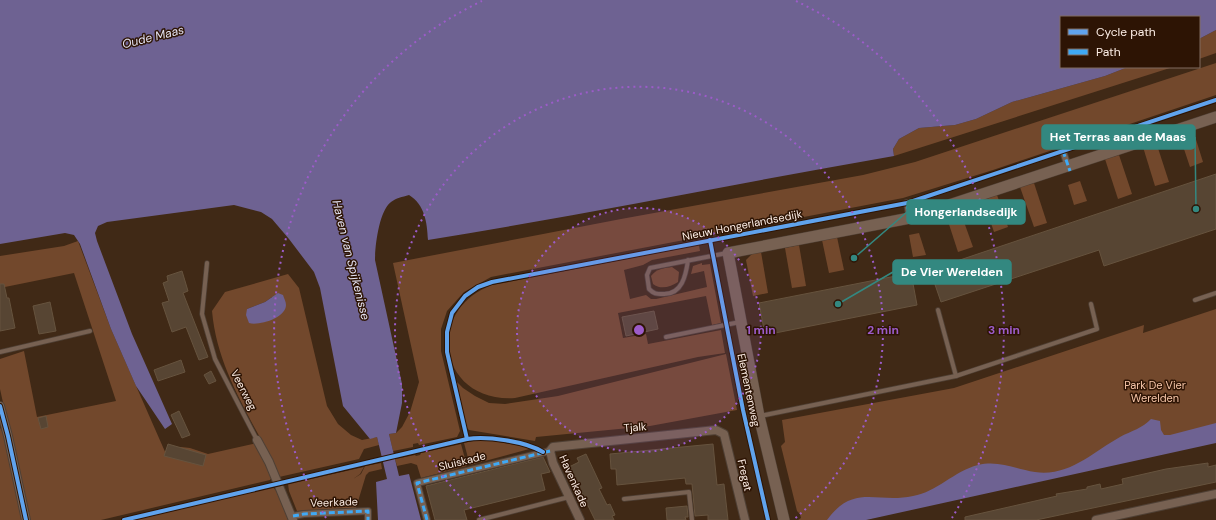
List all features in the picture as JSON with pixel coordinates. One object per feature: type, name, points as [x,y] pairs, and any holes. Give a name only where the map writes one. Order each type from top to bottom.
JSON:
[{"type":"street","points":[[728,253],[910,220],[1069,168],[1216,117]]},
{"type":"street","points":[[1063,151],[1069,168]]},
{"type":"street","points":[[907,203],[910,220]]},
{"type":"street","name":"Elementenweg","points":[[728,253],[759,416],[784,520]]},
{"type":"street","points":[[0,406],[26,520]]},
{"type":"street","name":"Tjalk","points":[[550,451],[553,447],[563,444],[716,430],[724,434]]},
{"type":"street","name":"Fregat","points":[[724,434],[745,520]]},
{"type":"street","name":"Veerweg","points":[[257,440],[270,462],[293,518]]},
{"type":"street","name":"Havenkade","points":[[550,451],[552,463],[569,497],[578,520]]},
{"type":"street","name":"Sluiskade","points":[[427,520],[417,482],[550,451]]},
{"type":"street","points":[[1096,520],[1216,494]]},
{"type":"street","name":"Veerkade","points":[[293,518],[304,514],[368,511],[368,520]]},
{"type":"lane","points":[[688,260],[683,281],[678,290],[667,294],[654,294],[649,289],[646,284],[647,275],[650,268],[688,260],[728,253]]},
{"type":"lane","name":"Veerweg","points":[[208,263],[202,314],[215,359],[257,440]]},
{"type":"lane","points":[[1195,300],[1216,293]]},
{"type":"lane","points":[[759,416],[956,376],[1097,328],[1091,304]]},
{"type":"lane","points":[[938,310],[956,376]]},
{"type":"lane","points":[[666,337],[741,322]]},
{"type":"lane","points":[[0,352],[90,331]]},
{"type":"lane","points":[[624,499],[689,492],[692,520]]},
{"type":"lane","points":[[479,520],[569,497]]},
{"type":"green space","points":[[1216,30],[1216,53],[1200,59],[1200,38]]},
{"type":"green space","points":[[1216,63],[1216,95],[993,170],[903,198],[491,277],[464,292],[447,311],[441,329],[441,351],[460,431],[457,437],[419,445],[418,443],[413,444],[413,447],[393,451],[389,434],[396,433],[402,427],[410,412],[419,382],[393,263],[621,219],[863,175],[915,162]]},
{"type":"green space","points":[[1125,68],[1170,68],[894,156],[893,149],[899,139],[919,128],[955,125],[976,119],[1012,102],[1105,76]]},
{"type":"green space","points":[[1193,130],[1203,162],[1190,167],[1179,134]]},
{"type":"green space","points":[[1156,142],[1169,182],[1155,186],[1143,147]]},
{"type":"green space","points":[[1119,155],[1132,194],[1118,199],[1105,159]]},
{"type":"green space","points":[[1080,181],[1087,201],[1074,205],[1068,185]]},
{"type":"green space","points":[[1034,183],[1047,223],[1034,227],[1020,187]]},
{"type":"green space","points":[[997,195],[1008,227],[994,232],[983,200]]},
{"type":"green space","points":[[959,208],[973,247],[958,252],[945,212]]},
{"type":"green space","points":[[919,233],[926,255],[913,257],[909,235]]},
{"type":"green space","points":[[837,237],[844,270],[829,273],[822,240]]},
{"type":"green space","points":[[78,241],[111,329],[166,454],[181,447],[190,448],[208,454],[257,443],[272,477],[270,480],[101,520],[29,520],[0,389],[0,359],[24,351],[37,417],[116,401],[74,273],[0,288],[0,256],[64,246]]},
{"type":"green space","points":[[699,245],[700,251],[652,260],[643,265],[624,270],[630,299],[646,295],[651,299],[656,299],[707,287],[704,271],[691,274],[693,266],[702,263],[702,265],[710,264],[721,323],[712,325],[706,296],[618,313],[623,338],[646,334],[648,344],[721,330],[725,353],[698,357],[515,398],[489,396],[470,386],[456,371],[449,353],[449,333],[456,314],[470,298],[492,285]]},
{"type":"green space","points":[[799,245],[806,286],[792,288],[785,248]]},
{"type":"green space","points":[[761,252],[768,293],[753,296],[746,260],[752,254]]},
{"type":"green space","points":[[672,267],[679,272],[678,282],[666,287],[659,287],[653,284],[651,276],[655,272],[660,269]]},
{"type":"green space","points":[[288,274],[299,288],[327,406],[338,424],[351,435],[362,440],[377,437],[379,445],[364,449],[359,459],[279,477],[272,459],[249,417],[222,359],[214,328],[212,311],[225,292]],"holes":[[[272,297],[277,317],[247,309],[265,302]]]},
{"type":"green space","name":"Park De Vier Werelden","points":[[1216,309],[1216,438],[864,520],[798,520],[801,518],[797,511],[781,446],[785,442],[782,420],[954,388],[1144,325],[1143,333]]},
{"type":"green space","points":[[726,354],[737,410],[650,426],[536,437],[535,441],[469,430],[467,428],[456,381],[475,396],[489,403],[505,404],[558,396]]},
{"type":"green space","points":[[0,427],[5,437],[22,520],[0,520]]},
{"type":"green space","points":[[482,439],[533,448],[470,465],[464,443]]},
{"type":"green space","points":[[461,444],[467,466],[421,478],[417,465],[411,463],[397,466],[395,459],[416,456],[420,455],[421,453]]},
{"type":"green space","points":[[381,463],[382,469],[369,472],[366,475],[356,508],[297,511],[289,491],[288,484],[364,467],[360,474],[353,479],[361,474],[365,466]]},
{"type":"green space","points":[[273,487],[283,499],[290,520],[135,520]]},
{"type":"water","points":[[0,0],[1216,0],[1216,30],[1200,38],[1200,16],[1060,16],[1060,68],[1125,68],[1105,76],[1012,102],[976,119],[955,125],[919,128],[899,139],[893,149],[894,156],[428,240],[426,220],[419,204],[409,195],[391,202],[383,213],[377,238],[375,260],[402,384],[402,403],[396,433],[389,434],[399,476],[409,474],[421,520],[378,520],[376,482],[387,479],[377,437],[370,439],[343,406],[320,288],[314,272],[272,219],[261,212],[234,205],[107,222],[98,226],[95,233],[97,241],[132,334],[172,424],[165,429],[136,386],[111,329],[80,244],[74,235],[65,233],[0,244]]},
{"type":"water","points":[[278,293],[283,295],[286,304],[285,310],[282,314],[265,322],[253,324],[249,323],[246,315],[247,309],[265,302]]},
{"type":"water","points":[[1151,419],[1160,421],[1161,430],[1164,435],[1170,435],[1216,423],[1216,443],[866,520],[827,520],[837,509],[847,502],[857,498],[900,498],[922,494],[961,472],[978,465],[1000,464],[1035,472],[1047,473],[1059,471],[1080,462],[1120,437],[1141,427]]},
{"type":"building","points":[[1216,174],[1216,229],[1104,266],[1099,250],[941,302],[930,270]]},
{"type":"building","points":[[182,271],[188,291],[183,293],[208,357],[199,360],[186,327],[172,332],[162,303],[169,301],[163,283],[168,281],[167,276]]},
{"type":"building","points":[[911,273],[917,305],[765,335],[759,303]]},
{"type":"building","points":[[0,284],[4,284],[7,298],[9,298],[15,328],[0,331]]},
{"type":"building","points":[[50,302],[56,331],[39,334],[33,306]]},
{"type":"building","points":[[654,311],[658,329],[626,336],[622,317]]},
{"type":"building","points":[[181,360],[185,372],[158,381],[154,370]]},
{"type":"building","points":[[211,371],[216,381],[209,384],[204,375]]},
{"type":"building","points":[[179,411],[190,435],[182,438],[171,415]]},
{"type":"building","points":[[46,416],[48,427],[41,429],[38,418]]},
{"type":"building","points":[[168,444],[206,455],[203,466],[164,456]]},
{"type":"building","points":[[713,444],[717,485],[724,484],[728,520],[708,520],[708,515],[695,516],[692,484],[686,484],[685,478],[617,485],[616,469],[611,469],[610,454]]},
{"type":"building","points":[[586,454],[602,488],[599,489],[607,505],[610,504],[615,515],[612,516],[614,520],[595,520],[569,467],[579,462],[577,458]]},
{"type":"building","points":[[543,457],[550,472],[541,474],[545,490],[464,510],[467,520],[435,520],[426,486]]},
{"type":"building","points":[[1208,463],[1208,467],[1216,465],[1216,482],[1036,520],[965,520],[965,517],[1057,496],[1056,494],[1087,489],[1087,487],[1100,484],[1101,489],[1123,484],[1122,479],[1166,469]]},
{"type":"building","points":[[687,506],[688,517],[685,517],[686,520],[667,520],[666,508]]},
{"type":"marked path","points":[[1063,151],[1070,171]]},
{"type":"marked path","points":[[907,203],[910,223]]},
{"type":"marked path","points":[[427,520],[417,483],[550,451]]},
{"type":"marked path","points":[[293,516],[304,514],[368,511],[368,520]]},
{"type":"cycle path","name":"Nieuw Hongerlandsedijk","points":[[467,439],[447,352],[447,332],[452,313],[465,296],[478,287],[492,282],[907,203],[1216,100]]},
{"type":"cycle path","name":"Nieuw Hongerlandsedijk","points":[[710,240],[743,410],[768,520]]},
{"type":"cycle path","points":[[0,406],[26,520]]},
{"type":"cycle path","points":[[124,520],[467,439],[485,438],[506,440],[526,445],[543,452]]},
{"type":"place","name":"Het Terras aan de Maas","points":[[1196,209]]},
{"type":"place","name":"Hongerlandsedijk","points":[[854,258]]},
{"type":"place","name":"De Vier Werelden","points":[[838,304]]},
{"type":"water label","name":"Oude Maas","points":[[153,37]]},
{"type":"water label","name":"Haven van Spijkenisse","points":[[351,260]]}]
